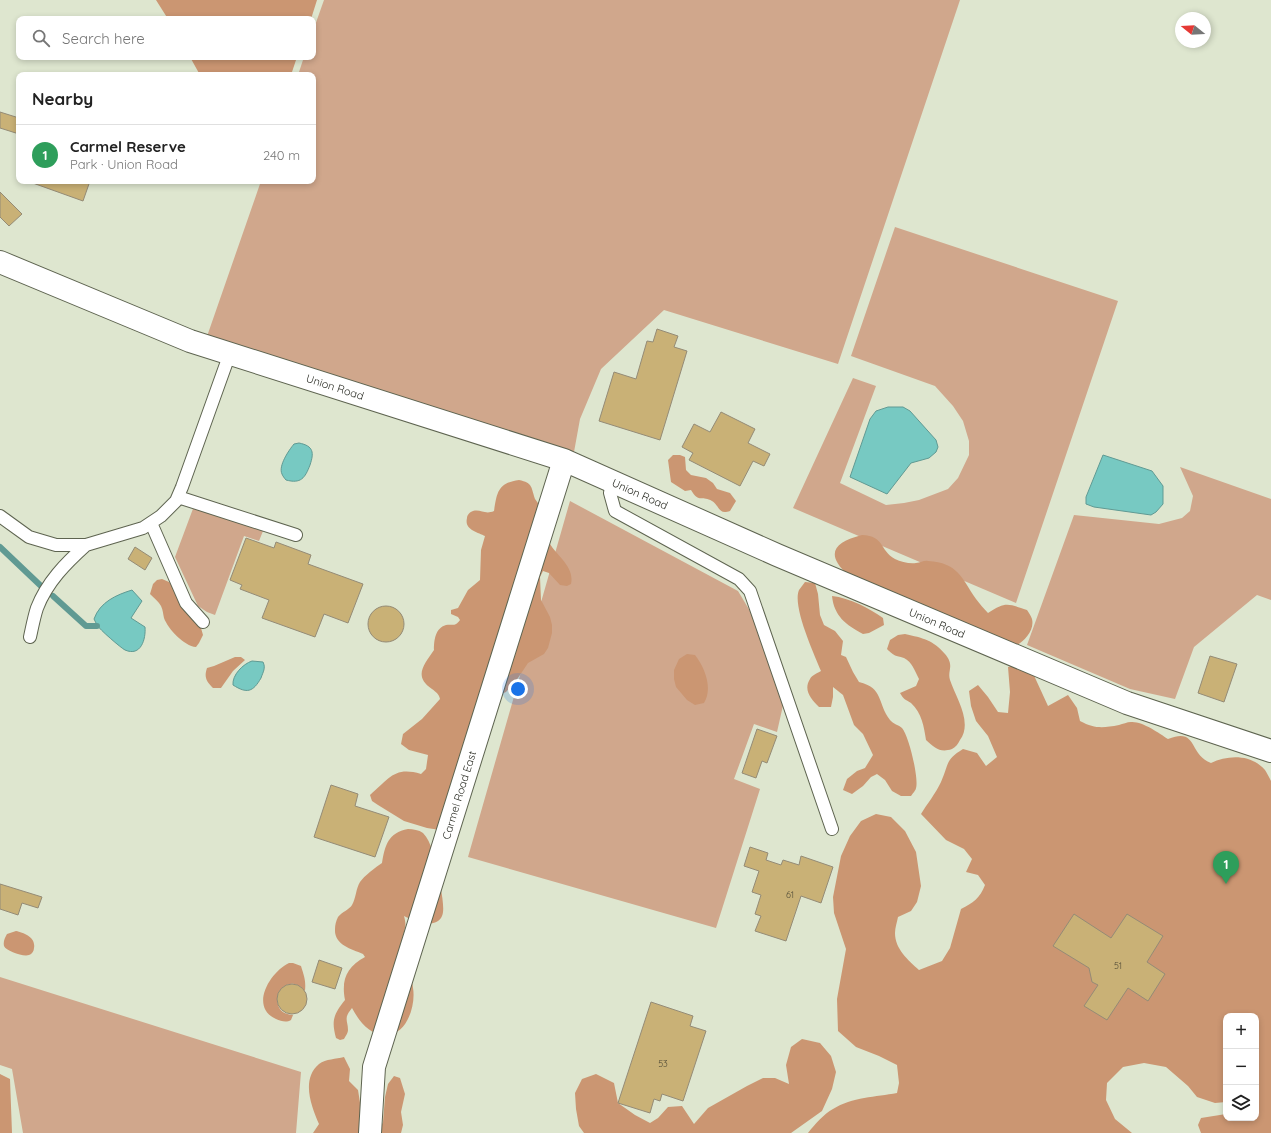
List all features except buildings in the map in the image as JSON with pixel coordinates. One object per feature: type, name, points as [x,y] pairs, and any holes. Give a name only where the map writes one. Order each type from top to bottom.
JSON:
[{"type":"street","name":"Union Road","points":[[1,264],[190,341],[564,460],[777,555],[1127,704],[1271,751]]},
{"type":"street","name":"Carmel Road East","points":[[370,1133],[374,1067],[564,460]]},
{"type":"lane","points":[[0,516],[29,537],[56,546],[86,545],[143,528],[161,516],[178,497],[230,353]]},
{"type":"lane","points":[[612,481],[610,493],[615,511],[739,579],[750,591],[832,829]]},
{"type":"lane","points":[[178,497],[296,535]]},
{"type":"lane","points":[[151,523],[186,603],[203,622]]},
{"type":"lane","points":[[30,637],[37,608],[52,580],[68,561],[86,545]]},
{"type":"shaded area","points":[[156,0],[317,0],[312,16],[166,16]]},
{"type":"shaded area","points":[[324,0],[960,0],[838,364],[664,310],[601,369],[580,419],[572,463],[204,345],[260,184],[316,184],[316,72],[299,72],[303,60],[316,60],[316,23]]},
{"type":"shaded area","points":[[192,60],[296,60],[292,72],[198,72]]},
{"type":"shaded area","points":[[895,227],[1118,301],[1016,603],[793,508],[853,378],[876,386],[840,483],[886,505],[919,500],[948,489],[958,478],[969,455],[969,441],[963,421],[953,406],[935,386],[851,356]]},
{"type":"shaded area","points":[[673,455],[685,457],[686,470],[691,475],[706,478],[713,483],[717,489],[730,493],[736,501],[730,511],[723,512],[709,499],[696,497],[691,490],[685,491],[671,482],[668,460]]},
{"type":"shaded area","points":[[1180,467],[1271,499],[1271,600],[1257,595],[1194,647],[1175,699],[1130,689],[1027,645],[1074,515],[1159,524],[1182,518],[1190,511],[1193,496]]},
{"type":"shaded area","points":[[519,480],[531,486],[535,499],[542,511],[545,532],[548,540],[570,571],[571,584],[567,586],[560,585],[549,573],[543,571],[540,577],[541,600],[550,617],[552,625],[552,633],[548,648],[544,654],[528,663],[506,692],[497,696],[440,830],[427,828],[404,821],[372,801],[370,795],[387,779],[398,773],[412,772],[421,774],[426,769],[428,755],[409,750],[401,744],[403,734],[422,719],[440,699],[437,693],[423,680],[422,675],[422,670],[434,650],[437,632],[442,627],[455,624],[460,620],[458,617],[451,614],[451,610],[458,608],[468,590],[480,580],[481,550],[485,536],[470,528],[467,522],[467,517],[473,511],[494,511],[496,499],[503,486],[512,481]]},
{"type":"shaded area","points":[[570,501],[738,591],[750,611],[784,701],[777,732],[754,724],[734,779],[760,789],[716,928],[468,857]]},
{"type":"shaded area","points":[[194,506],[263,531],[259,541],[244,536],[215,615],[198,606],[175,557]]},
{"type":"shaded area","points":[[862,535],[875,538],[886,552],[900,561],[911,563],[927,561],[938,562],[952,568],[958,572],[976,599],[988,613],[1003,605],[1011,605],[1027,610],[1032,619],[1032,628],[1030,632],[1021,643],[1013,647],[848,575],[836,560],[836,549],[845,541]]},
{"type":"shaded area","points":[[162,579],[169,582],[173,587],[188,614],[201,628],[203,635],[196,647],[186,644],[173,632],[164,618],[160,604],[150,594],[153,584],[157,580]]},
{"type":"shaded area","points":[[805,582],[815,583],[818,594],[820,615],[824,625],[835,631],[843,641],[841,655],[846,657],[859,682],[873,688],[890,720],[902,728],[908,739],[915,767],[917,783],[916,789],[911,796],[901,796],[892,791],[885,780],[877,774],[871,777],[863,786],[852,794],[843,790],[847,779],[857,771],[865,768],[873,755],[863,734],[854,725],[843,695],[833,687],[831,707],[819,707],[809,694],[807,687],[810,679],[821,671],[809,642],[798,607],[799,590]]},
{"type":"shaded area","points":[[832,596],[852,601],[872,611],[883,618],[884,625],[869,633],[863,634],[857,631],[846,623],[838,614],[833,603]]},
{"type":"shaded area","points":[[905,634],[922,638],[932,643],[941,649],[950,662],[949,677],[962,710],[965,726],[964,733],[956,746],[952,749],[938,749],[926,740],[918,711],[900,693],[916,686],[919,679],[909,662],[904,658],[894,655],[887,649],[890,640],[898,635]]},
{"type":"shaded area","points":[[687,654],[695,655],[705,672],[708,691],[704,703],[695,705],[687,700],[676,687],[674,670],[679,659]]},
{"type":"shaded area","points":[[235,657],[241,657],[245,660],[233,671],[221,688],[213,688],[206,679],[207,668]]},
{"type":"shaded area","points":[[1019,664],[1031,669],[1048,706],[1068,695],[1077,708],[1080,721],[1085,724],[1095,727],[1104,727],[1130,722],[1140,723],[1168,739],[1184,736],[1189,739],[1204,759],[1211,763],[1232,757],[1246,759],[1259,765],[1268,775],[1271,781],[1271,1133],[1201,1133],[1198,1125],[1201,1118],[1223,1114],[1223,1121],[1259,1121],[1259,1013],[1223,1013],[1223,1102],[1215,1103],[1197,1097],[1188,1086],[1166,1067],[1144,1063],[1123,1067],[1107,1083],[1106,1100],[1115,1119],[1132,1133],[808,1133],[826,1114],[840,1105],[864,1098],[897,1093],[899,1083],[897,1065],[856,1047],[838,1031],[837,999],[846,949],[834,913],[833,897],[841,856],[850,836],[861,821],[876,814],[891,817],[905,831],[916,852],[921,886],[917,902],[911,911],[898,917],[895,931],[897,944],[903,954],[919,970],[942,961],[950,948],[961,909],[976,900],[985,885],[978,875],[966,872],[972,859],[964,849],[946,840],[921,814],[939,786],[948,763],[957,753],[963,749],[977,753],[986,766],[997,757],[988,736],[976,721],[971,706],[969,691],[978,685],[998,712],[1008,713],[1010,692],[1008,667]]},
{"type":"shaded area","points":[[408,829],[423,833],[431,846],[442,894],[442,916],[435,923],[424,923],[404,916],[405,925],[402,946],[413,984],[414,995],[411,1010],[405,1025],[393,1034],[386,1035],[374,1033],[361,1022],[352,1008],[347,1017],[348,1032],[344,1039],[340,1040],[336,1038],[334,1018],[338,1009],[345,1000],[345,980],[350,969],[365,957],[363,954],[340,943],[335,934],[336,922],[338,917],[352,905],[359,884],[362,880],[382,863],[386,845],[392,837],[396,833]]},
{"type":"shaded area","points":[[16,931],[26,934],[33,941],[34,949],[30,955],[15,953],[5,948],[4,941],[7,934]]},
{"type":"shaded area","points":[[289,963],[301,966],[305,991],[297,985],[289,984],[283,987],[279,993],[279,1007],[284,1013],[293,1015],[291,1020],[285,1022],[268,1014],[264,1006],[263,998],[269,982],[282,967]]},
{"type":"shaded area","points":[[0,977],[301,1072],[296,1133],[23,1133],[12,1069],[0,1065]]},
{"type":"shaded area","points":[[802,1039],[820,1043],[831,1056],[836,1072],[832,1089],[822,1111],[791,1133],[584,1133],[579,1126],[575,1093],[582,1079],[596,1074],[614,1083],[618,1103],[650,1123],[658,1118],[668,1107],[682,1106],[694,1124],[708,1108],[763,1078],[775,1078],[789,1084],[786,1065],[791,1047]]},
{"type":"shaded area","points":[[344,1057],[350,1069],[349,1081],[358,1090],[361,1109],[362,1133],[313,1133],[319,1124],[309,1093],[310,1077],[314,1070],[322,1062]]},
{"type":"shaded area","points":[[0,1074],[10,1079],[12,1133],[0,1133]]},
{"type":"shaded area","points":[[394,1076],[400,1078],[405,1094],[401,1112],[403,1125],[401,1133],[378,1133],[383,1122],[385,1097],[388,1084]]},
{"type":"water","points":[[888,407],[903,407],[910,411],[936,440],[938,447],[936,452],[929,458],[911,463],[887,494],[850,477],[870,419],[876,411]]},
{"type":"water","points":[[299,443],[308,446],[312,451],[310,465],[302,479],[295,481],[286,480],[282,475],[281,467],[294,444]]},
{"type":"water","points":[[1103,455],[1152,471],[1163,486],[1163,504],[1156,512],[1151,515],[1094,507],[1086,504],[1086,497]]},
{"type":"water","points":[[132,590],[142,601],[131,618],[145,627],[145,637],[139,649],[130,652],[123,649],[110,638],[97,625],[94,619],[100,608],[109,600]]},
{"type":"water","points":[[252,661],[263,662],[264,668],[261,678],[252,689],[242,690],[233,685],[234,677],[239,670]]},
{"type":"waterway","points":[[0,547],[41,586]]},
{"type":"waterway","points":[[53,596],[86,626],[97,626]]},
{"type":"place","name":"Carmel Reserve","points":[[1226,884]]}]
